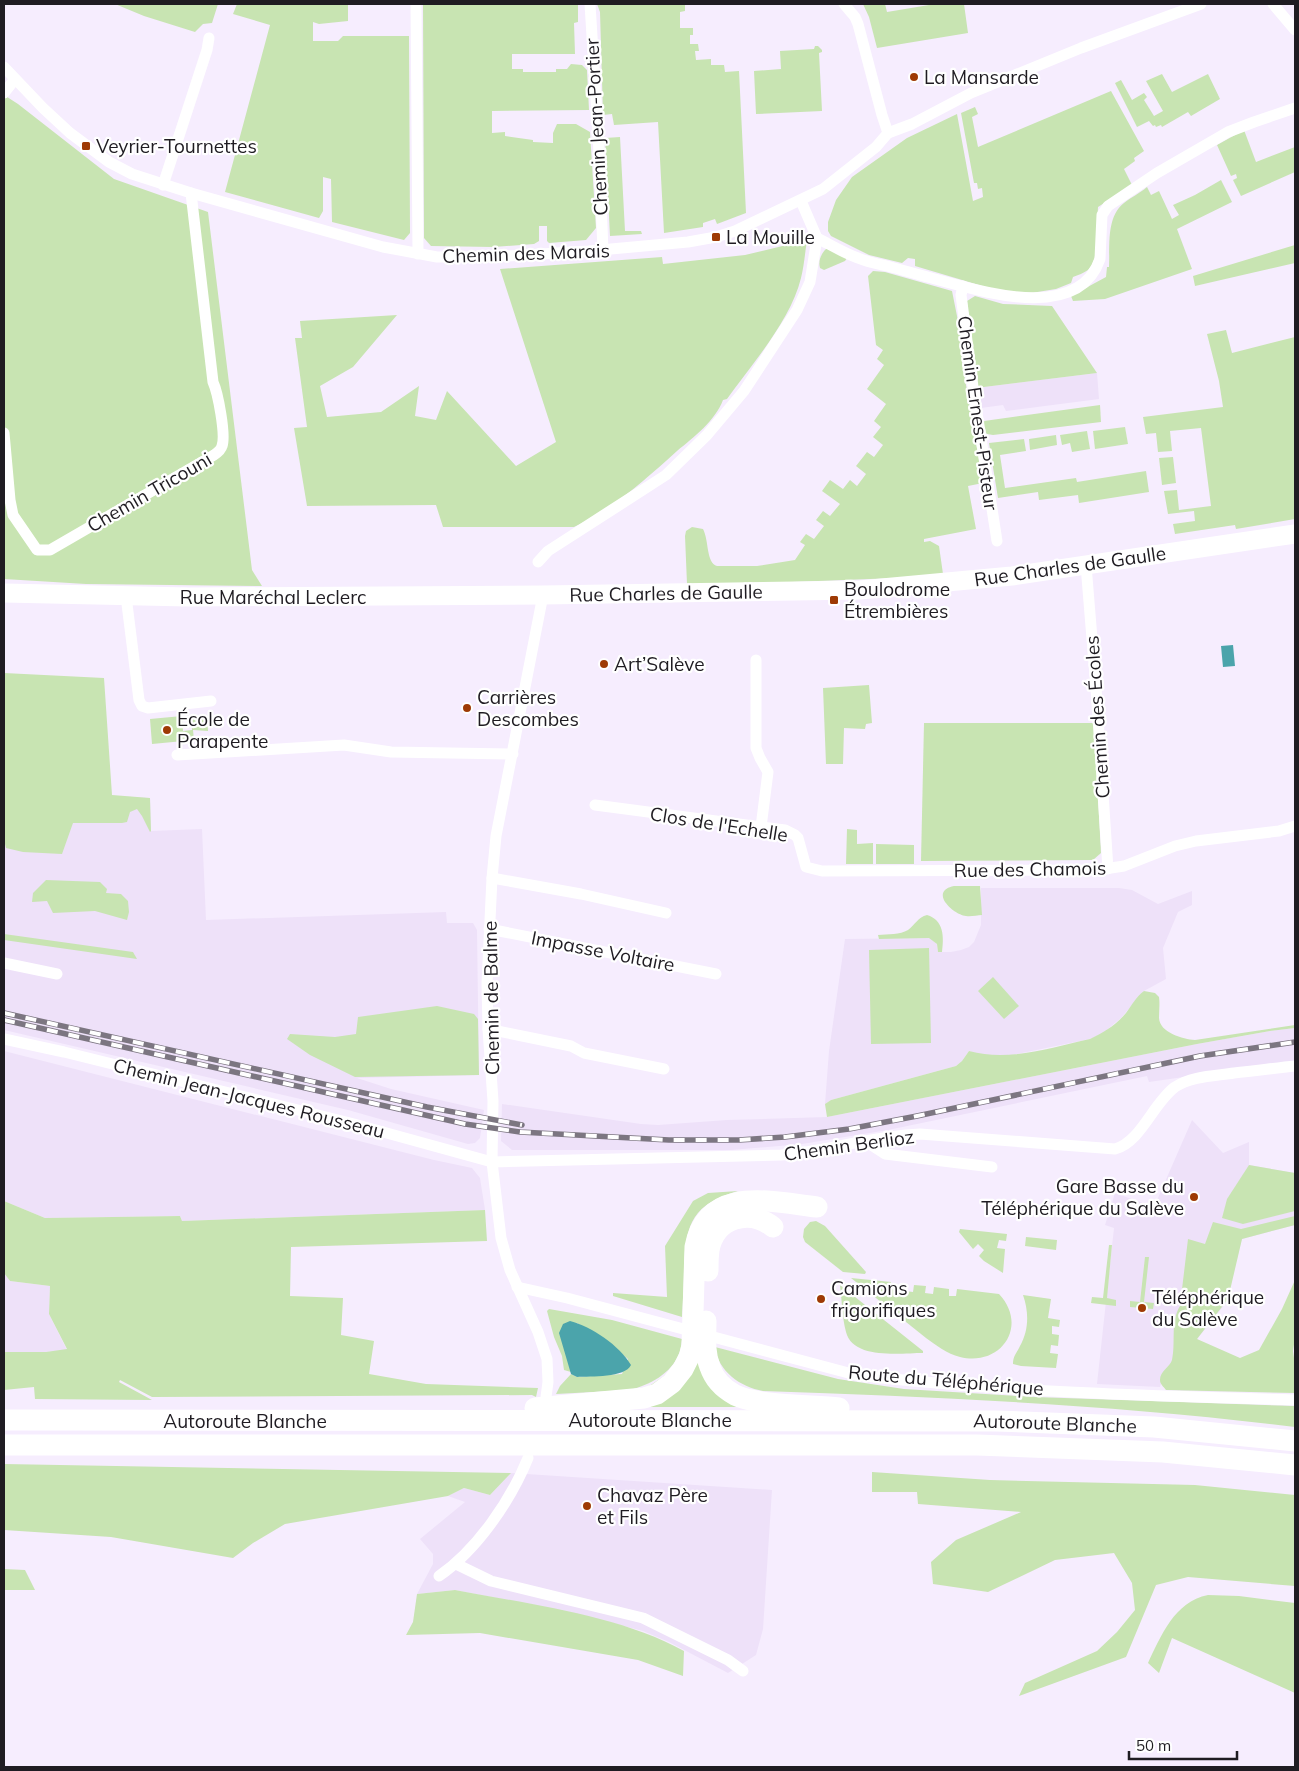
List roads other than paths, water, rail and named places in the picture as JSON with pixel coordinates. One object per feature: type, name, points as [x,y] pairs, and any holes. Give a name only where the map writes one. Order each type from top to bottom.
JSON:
[{"type":"highway","points":[[817,1207],[742,1201],[726,1205],[712,1215],[704,1224],[696,1242],[699,1331],[708,1362],[716,1378],[729,1391],[742,1397],[762,1401],[996,1420]]},
{"type":"highway","points":[[382,1421],[644,1398],[657,1394],[676,1379],[684,1369],[699,1331],[709,1251],[719,1230],[731,1220],[747,1216],[764,1220],[774,1227]]},
{"type":"highway","name":"Autoroute Blanche","points":[[4,1420],[996,1420],[1154,1427],[1295,1441]]},
{"type":"highway","name":"Autoroute Blanche","points":[[4,1445],[987,1445],[1162,1452],[1295,1465]]},
{"type":"main road","name":"Rue Charles de Gaulle","points":[[543,595],[860,590],[1012,576],[1295,534]]},
{"type":"main road","name":"Rue Maréchal Leclerc","points":[[4,593],[126,596],[543,595]]},
{"type":"street","points":[[416,4],[418,254]]},
{"type":"street","name":"Chemin Jean-Portier","points":[[590,4],[603,250]]},
{"type":"street","points":[[844,4],[855,17],[858,24],[888,133],[905,127],[986,86],[1201,4]]},
{"type":"street","points":[[1273,4],[1295,30]]},
{"type":"street","points":[[163,185],[207,50],[209,38]]},
{"type":"street","name":"Chemin des Marais","points":[[4,68],[43,108],[86,146],[119,168],[163,185],[374,245],[437,257],[470,258],[603,250],[688,242],[716,237],[735,231],[801,201],[836,180],[876,147],[888,133]]},
{"type":"street","points":[[4,93],[15,79]]},
{"type":"street","points":[[817,238],[858,258],[963,286],[1012,297],[1030,298],[1061,294],[1071,291],[1086,280],[1098,265],[1100,259],[1102,214],[1108,206],[1157,173],[1228,132],[1295,108]]},
{"type":"street","name":"Chemin Tricouni","points":[[4,433],[13,515],[37,550],[43,551],[50,550],[214,455],[222,448],[221,419],[217,389],[213,382],[190,193]]},
{"type":"street","points":[[538,562],[548,551],[666,475],[713,429],[744,391],[797,310],[810,282],[817,238],[801,201]]},
{"type":"street","name":"Chemin Ernest-Pisteur","points":[[963,286],[960,295],[997,540]]},
{"type":"street","name":"Chemin des Écoles","points":[[1086,565],[1108,869]]},
{"type":"street","name":"Chemin de Balme","points":[[543,595],[496,836],[489,928],[488,1029],[493,1101],[492,1162],[501,1238],[510,1270],[538,1332],[547,1359],[548,1382],[546,1397]]},
{"type":"street","points":[[126,596],[139,700],[142,706],[148,708],[211,701]]},
{"type":"street","points":[[756,660],[756,748],[768,772],[761,827]]},
{"type":"street","points":[[177,755],[344,745],[391,752],[513,754]]},
{"type":"street","name":"Clos de l'Echelle","points":[[595,805],[785,830],[795,835],[801,843],[806,866],[819,871]]},
{"type":"street","name":"Rue des Chamois","points":[[819,871],[1084,871],[1108,869],[1138,861],[1175,846],[1196,841],[1279,831],[1295,826]]},
{"type":"street","points":[[492,878],[581,894],[666,913]]},
{"type":"street","name":"Impasse Voltaire","points":[[489,928],[716,974]]},
{"type":"street","points":[[4,964],[57,974]]},
{"type":"street","points":[[488,1029],[571,1046],[584,1053],[664,1069]]},
{"type":"street","name":"Chemin Jean-Jacques Rousseau","points":[[4,1038],[354,1124],[492,1162]]},
{"type":"street","name":"Chemin Berlioz","points":[[492,1162],[752,1156],[804,1152],[897,1136],[929,1134],[1115,1149],[1128,1143],[1164,1097],[1176,1087],[1186,1082],[1203,1077],[1295,1066]]},
{"type":"street","points":[[865,1141],[885,1154],[992,1167]]},
{"type":"street","name":"Route du Téléphérique","points":[[517,1287],[567,1298],[856,1375],[903,1380],[1152,1396],[1295,1400]]},
{"type":"street","points":[[439,1576],[456,1564],[488,1527],[513,1490],[528,1458]]},
{"type":"street","points":[[456,1564],[491,1581],[643,1618],[728,1660],[743,1671]]},
{"type":"water","points":[[1233,645],[1235,666],[1223,667],[1221,646]]},
{"type":"water","points":[[570,1321],[596,1332],[612,1344],[631,1365],[628,1369],[607,1376],[577,1377],[571,1374],[559,1333],[563,1324]]},
{"type":"railway","points":[[4,1013],[427,1107],[522,1125]]},
{"type":"railway","points":[[4,1020],[465,1124],[520,1132],[669,1140],[739,1140],[785,1137],[849,1129],[1200,1056],[1295,1042]]},
{"type":"place","name":"La Mansarde","points":[[914,77]]},
{"type":"place","name":"Veyrier-Tournettes","points":[[86,146]]},
{"type":"place","name":"La Mouille","points":[[716,237]]},
{"type":"place","name":"Boulodrome Étrembières","points":[[834,600]]},
{"type":"place","name":"Art’Salève","points":[[604,664]]},
{"type":"place","name":"Carrières Descombes","points":[[467,708]]},
{"type":"place","name":"École de Parapente","points":[[167,730]]},
{"type":"place","name":"Gare Basse du Téléphérique du Salève","points":[[1194,1197]]},
{"type":"place","name":"Camions frigorifiques","points":[[821,1299]]},
{"type":"place","name":"Téléphérique du Salève","points":[[1142,1308]]},
{"type":"place","name":"Chavaz Père et Fils","points":[[587,1506]]}]
